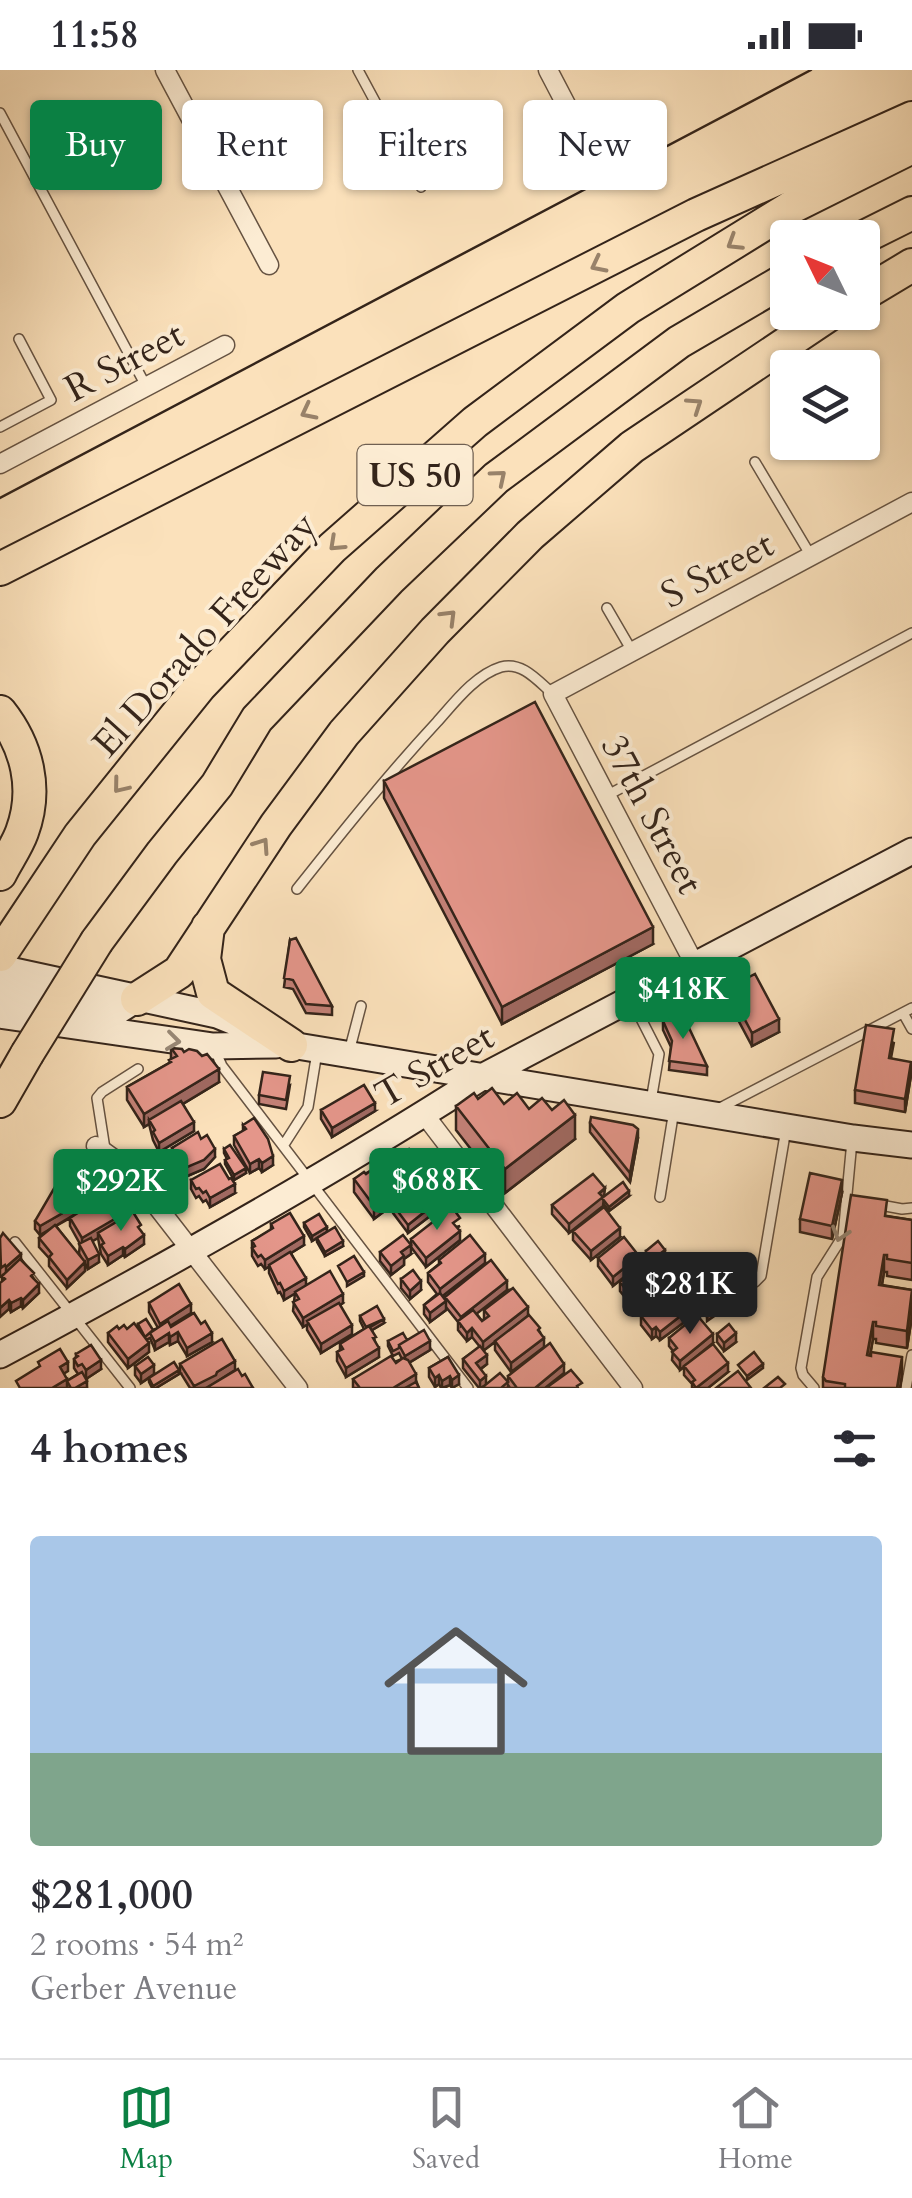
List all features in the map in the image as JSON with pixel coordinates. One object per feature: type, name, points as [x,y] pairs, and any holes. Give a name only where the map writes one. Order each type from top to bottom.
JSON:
[{"type":"highway","points":[[0,569],[696,215],[911,128]]},
{"type":"highway","name":"El Dorado Freeway","points":[[0,956],[80,835],[200,686],[332,548],[475,422],[628,308],[911,128]]},
{"type":"highway","points":[[880,229],[912,213]]},
{"type":"highway","points":[[880,284],[912,265]]},
{"type":"highway","name":"US 50","points":[[0,1101],[97,941],[217,785],[257,719],[389,580],[496,478],[679,342],[770,289]]},
{"type":"highway","points":[[138,999],[179,972],[276,825],[344,733],[530,535],[632,447],[806,330]]},
{"type":"highway","points":[[0,712],[14,731],[30,777],[22,831],[0,874]]},
{"type":"highway","points":[[208,926],[204,959],[214,993],[304,1047]]},
{"type":"main road","name":"T Street","points":[[0,1354],[192,1249],[482,1077],[912,851]]},
{"type":"main road","points":[[0,968],[217,1015],[304,1047]]},
{"type":"main road","points":[[0,991],[118,1012],[138,999]]},
{"type":"main road","points":[[0,1015],[213,1046],[304,1047],[912,1145]]},
{"type":"street","points":[[165,70],[269,265]]},
{"type":"street","points":[[548,70],[564,100]]},
{"type":"street","name":"R Street","points":[[0,464],[225,344]]},
{"type":"street","name":"S Street","points":[[553,694],[912,502]]},
{"type":"street","name":"37th Street","points":[[553,694],[695,965]]},
{"type":"street","points":[[424,1114],[633,1388]]},
{"type":"street","points":[[100,1149],[128,1169],[298,1388]]},
{"type":"lane","points":[[358,70],[374,100]]},
{"type":"lane","points":[[0,113],[146,386]]},
{"type":"lane","points":[[0,427],[51,400],[19,339]]},
{"type":"lane","points":[[756,462],[811,556]]},
{"type":"lane","points":[[608,608],[632,651]]},
{"type":"lane","points":[[606,796],[912,633]]},
{"type":"lane","points":[[297,888],[384,779],[484,676],[502,666],[520,666],[553,694]]},
{"type":"lane","points":[[631,999],[658,1054],[662,1105],[660,1196]]},
{"type":"lane","points":[[348,1054],[361,1006]]},
{"type":"lane","points":[[712,1113],[907,1010],[912,1028]]},
{"type":"lane","points":[[213,1046],[222,1066],[308,1182],[468,1388]]},
{"type":"lane","points":[[283,1146],[308,1106],[304,1047]]},
{"type":"lane","points":[[100,1149],[97,1098],[138,1070]]},
{"type":"lane","points":[[728,1278],[755,1282],[761,1276],[787,1126]]},
{"type":"lane","points":[[814,1388],[801,1368],[817,1277],[843,1236],[852,1138]]},
{"type":"lane","points":[[848,1193],[862,1201],[912,1208]]},
{"type":"lane","points":[[16,1242],[130,1388]]},
{"type":"lane","points":[[906,1388],[912,1355]]},
{"type":"building","points":[[535,702],[653,927],[502,1007],[384,781]]},
{"type":"building","points":[[296,938],[332,1006],[306,1004],[293,980],[284,978],[290,940]]},
{"type":"building","points":[[755,974],[779,1019],[752,1033],[728,988]]},
{"type":"building","points":[[682,1013],[707,1066],[669,1061],[672,1041],[663,1021]]},
{"type":"building","points":[[866,1025],[894,1029],[889,1058],[911,1062],[905,1099],[855,1090]]},
{"type":"building","points":[[171,1048],[207,1054],[219,1069],[144,1114],[127,1087],[171,1062],[177,1056]]},
{"type":"building","points":[[263,1072],[290,1076],[286,1100],[259,1095]]},
{"type":"building","points":[[364,1085],[375,1103],[332,1128],[321,1110]]},
{"type":"building","points":[[492,1088],[504,1104],[517,1093],[529,1109],[542,1098],[552,1110],[564,1100],[575,1115],[505,1169],[456,1106],[474,1093],[478,1099]]},
{"type":"building","points":[[181,1101],[194,1122],[159,1143],[149,1120]]},
{"type":"building","points":[[591,1117],[638,1129],[630,1173],[590,1123]]},
{"type":"building","points":[[254,1118],[268,1139],[273,1156],[250,1164],[234,1136]]},
{"type":"building","points":[[198,1132],[201,1139],[207,1135],[215,1149],[204,1160],[185,1168],[172,1148]]},
{"type":"building","points":[[230,1145],[246,1168],[234,1175],[225,1160],[229,1158],[224,1149]]},
{"type":"building","points":[[409,1149],[423,1168],[374,1206],[354,1179]]},
{"type":"building","points":[[220,1164],[235,1184],[210,1198],[206,1191],[196,1189],[191,1180]]},
{"type":"building","points":[[66,1168],[94,1195],[40,1226],[35,1221]]},
{"type":"building","points":[[810,1173],[842,1180],[832,1226],[800,1219]]},
{"type":"building","points":[[593,1174],[605,1188],[599,1193],[603,1197],[569,1224],[552,1205]]},
{"type":"building","points":[[424,1180],[429,1187],[433,1184],[443,1197],[408,1225],[393,1205]]},
{"type":"building","points":[[623,1182],[629,1191],[609,1207],[602,1198]]},
{"type":"building","points":[[112,1191],[123,1211],[82,1238],[70,1218]]},
{"type":"building","points":[[851,1195],[887,1200],[885,1216],[912,1220],[912,1263],[887,1259],[884,1255],[879,1285],[912,1290],[907,1331],[876,1326],[873,1322],[867,1355],[871,1356],[871,1352],[902,1357],[897,1388],[845,1388],[845,1384],[823,1377]]},
{"type":"building","points":[[452,1207],[460,1218],[453,1223],[460,1231],[426,1258],[411,1239]]},
{"type":"building","points":[[604,1207],[620,1228],[591,1251],[573,1231]]},
{"type":"building","points":[[133,1212],[144,1235],[108,1256],[98,1233]]},
{"type":"building","points":[[290,1213],[304,1236],[265,1260],[261,1255],[258,1257],[252,1241]]},
{"type":"building","points":[[319,1214],[327,1227],[312,1236],[304,1223]]},
{"type":"building","points":[[55,1225],[85,1262],[67,1280],[39,1238]]},
{"type":"building","points":[[335,1227],[343,1241],[325,1252],[317,1238]]},
{"type":"building","points":[[3,1233],[21,1254],[1,1268],[0,1238]]},
{"type":"building","points":[[403,1235],[411,1245],[391,1266],[380,1252]]},
{"type":"building","points":[[470,1235],[485,1254],[440,1289],[428,1273]]},
{"type":"building","points":[[624,1237],[639,1256],[613,1277],[598,1258]]},
{"type":"building","points":[[91,1238],[99,1254],[88,1260],[79,1244]]},
{"type":"building","points":[[658,1241],[665,1250],[653,1259],[646,1251]]},
{"type":"building","points":[[290,1252],[306,1278],[284,1291],[269,1265]]},
{"type":"building","points":[[354,1256],[364,1272],[347,1282],[338,1266]]},
{"type":"building","points":[[20,1259],[39,1284],[23,1300],[9,1300],[0,1308],[0,1283],[5,1279],[2,1276]]},
{"type":"building","points":[[650,1259],[665,1278],[635,1302],[620,1282]]},
{"type":"building","points":[[491,1260],[507,1281],[461,1317],[445,1297]]},
{"type":"building","points":[[413,1270],[421,1281],[410,1291],[401,1279]]},
{"type":"building","points":[[330,1271],[343,1294],[303,1318],[293,1302],[299,1299],[295,1292]]},
{"type":"building","points":[[686,1276],[693,1285],[680,1296],[672,1287]]},
{"type":"building","points":[[179,1284],[191,1304],[160,1324],[149,1303]]},
{"type":"building","points":[[513,1288],[528,1307],[483,1342],[472,1328],[467,1333],[458,1321],[473,1310],[482,1321],[489,1316],[484,1310]]},
{"type":"building","points":[[440,1293],[446,1301],[430,1313],[424,1305]]},
{"type":"building","points":[[671,1293],[683,1314],[660,1332],[656,1327],[652,1330],[641,1316]]},
{"type":"building","points":[[713,1299],[720,1307],[707,1317],[701,1308]]},
{"type":"building","points":[[339,1303],[352,1325],[321,1344],[307,1321]]},
{"type":"building","points":[[377,1306],[384,1319],[366,1327],[360,1316]]},
{"type":"building","points":[[194,1313],[212,1333],[187,1348],[178,1332],[155,1342],[150,1333],[168,1321],[171,1327]]},
{"type":"building","points":[[529,1315],[544,1338],[511,1363],[495,1341]]},
{"type":"building","points":[[697,1315],[713,1334],[680,1361],[672,1352],[677,1348],[669,1338]]},
{"type":"building","points":[[146,1319],[153,1330],[145,1337],[138,1324]]},
{"type":"building","points":[[134,1323],[149,1343],[128,1359],[108,1333],[117,1326],[127,1329]]},
{"type":"building","points":[[729,1324],[736,1333],[724,1343],[717,1334]]},
{"type":"building","points":[[369,1326],[379,1348],[346,1368],[337,1352],[343,1349],[340,1344]]},
{"type":"building","points":[[424,1330],[430,1341],[405,1356],[399,1345]]},
{"type":"building","points":[[403,1333],[407,1340],[393,1351],[388,1341]]},
{"type":"building","points":[[222,1339],[235,1361],[194,1386],[180,1364]]},
{"type":"building","points":[[550,1343],[564,1364],[535,1388],[517,1388],[508,1376]]},
{"type":"building","points":[[713,1344],[728,1363],[696,1388],[684,1366]]},
{"type":"building","points":[[91,1345],[101,1360],[86,1370],[74,1359]]},
{"type":"building","points":[[480,1346],[487,1355],[476,1363],[486,1376],[480,1381],[463,1359]]},
{"type":"building","points":[[60,1349],[68,1362],[60,1367],[67,1379],[52,1388],[20,1388],[16,1381]]},
{"type":"building","points":[[754,1352],[763,1364],[747,1376],[738,1365]]},
{"type":"building","points":[[391,1356],[396,1363],[403,1358],[408,1360],[416,1374],[393,1388],[360,1388],[353,1379]]},
{"type":"building","points":[[148,1357],[154,1365],[141,1374],[135,1366]]},
{"type":"building","points":[[448,1357],[459,1375],[442,1381],[429,1368]]},
{"type":"building","points":[[174,1362],[179,1370],[153,1386],[149,1378]]},
{"type":"building","points":[[238,1369],[253,1388],[206,1388]]},
{"type":"building","points":[[571,1370],[582,1383],[578,1388],[546,1388]]},
{"type":"building","points":[[738,1371],[751,1388],[716,1388]]},
{"type":"building","points":[[82,1372],[87,1381],[71,1388],[67,1381]]},
{"type":"building","points":[[500,1373],[508,1382],[501,1388],[485,1388],[484,1386]]},
{"type":"building","points":[[778,1377],[785,1384],[764,1388]]},
{"type":"tram line","points":[[0,498],[811,70]]}]
